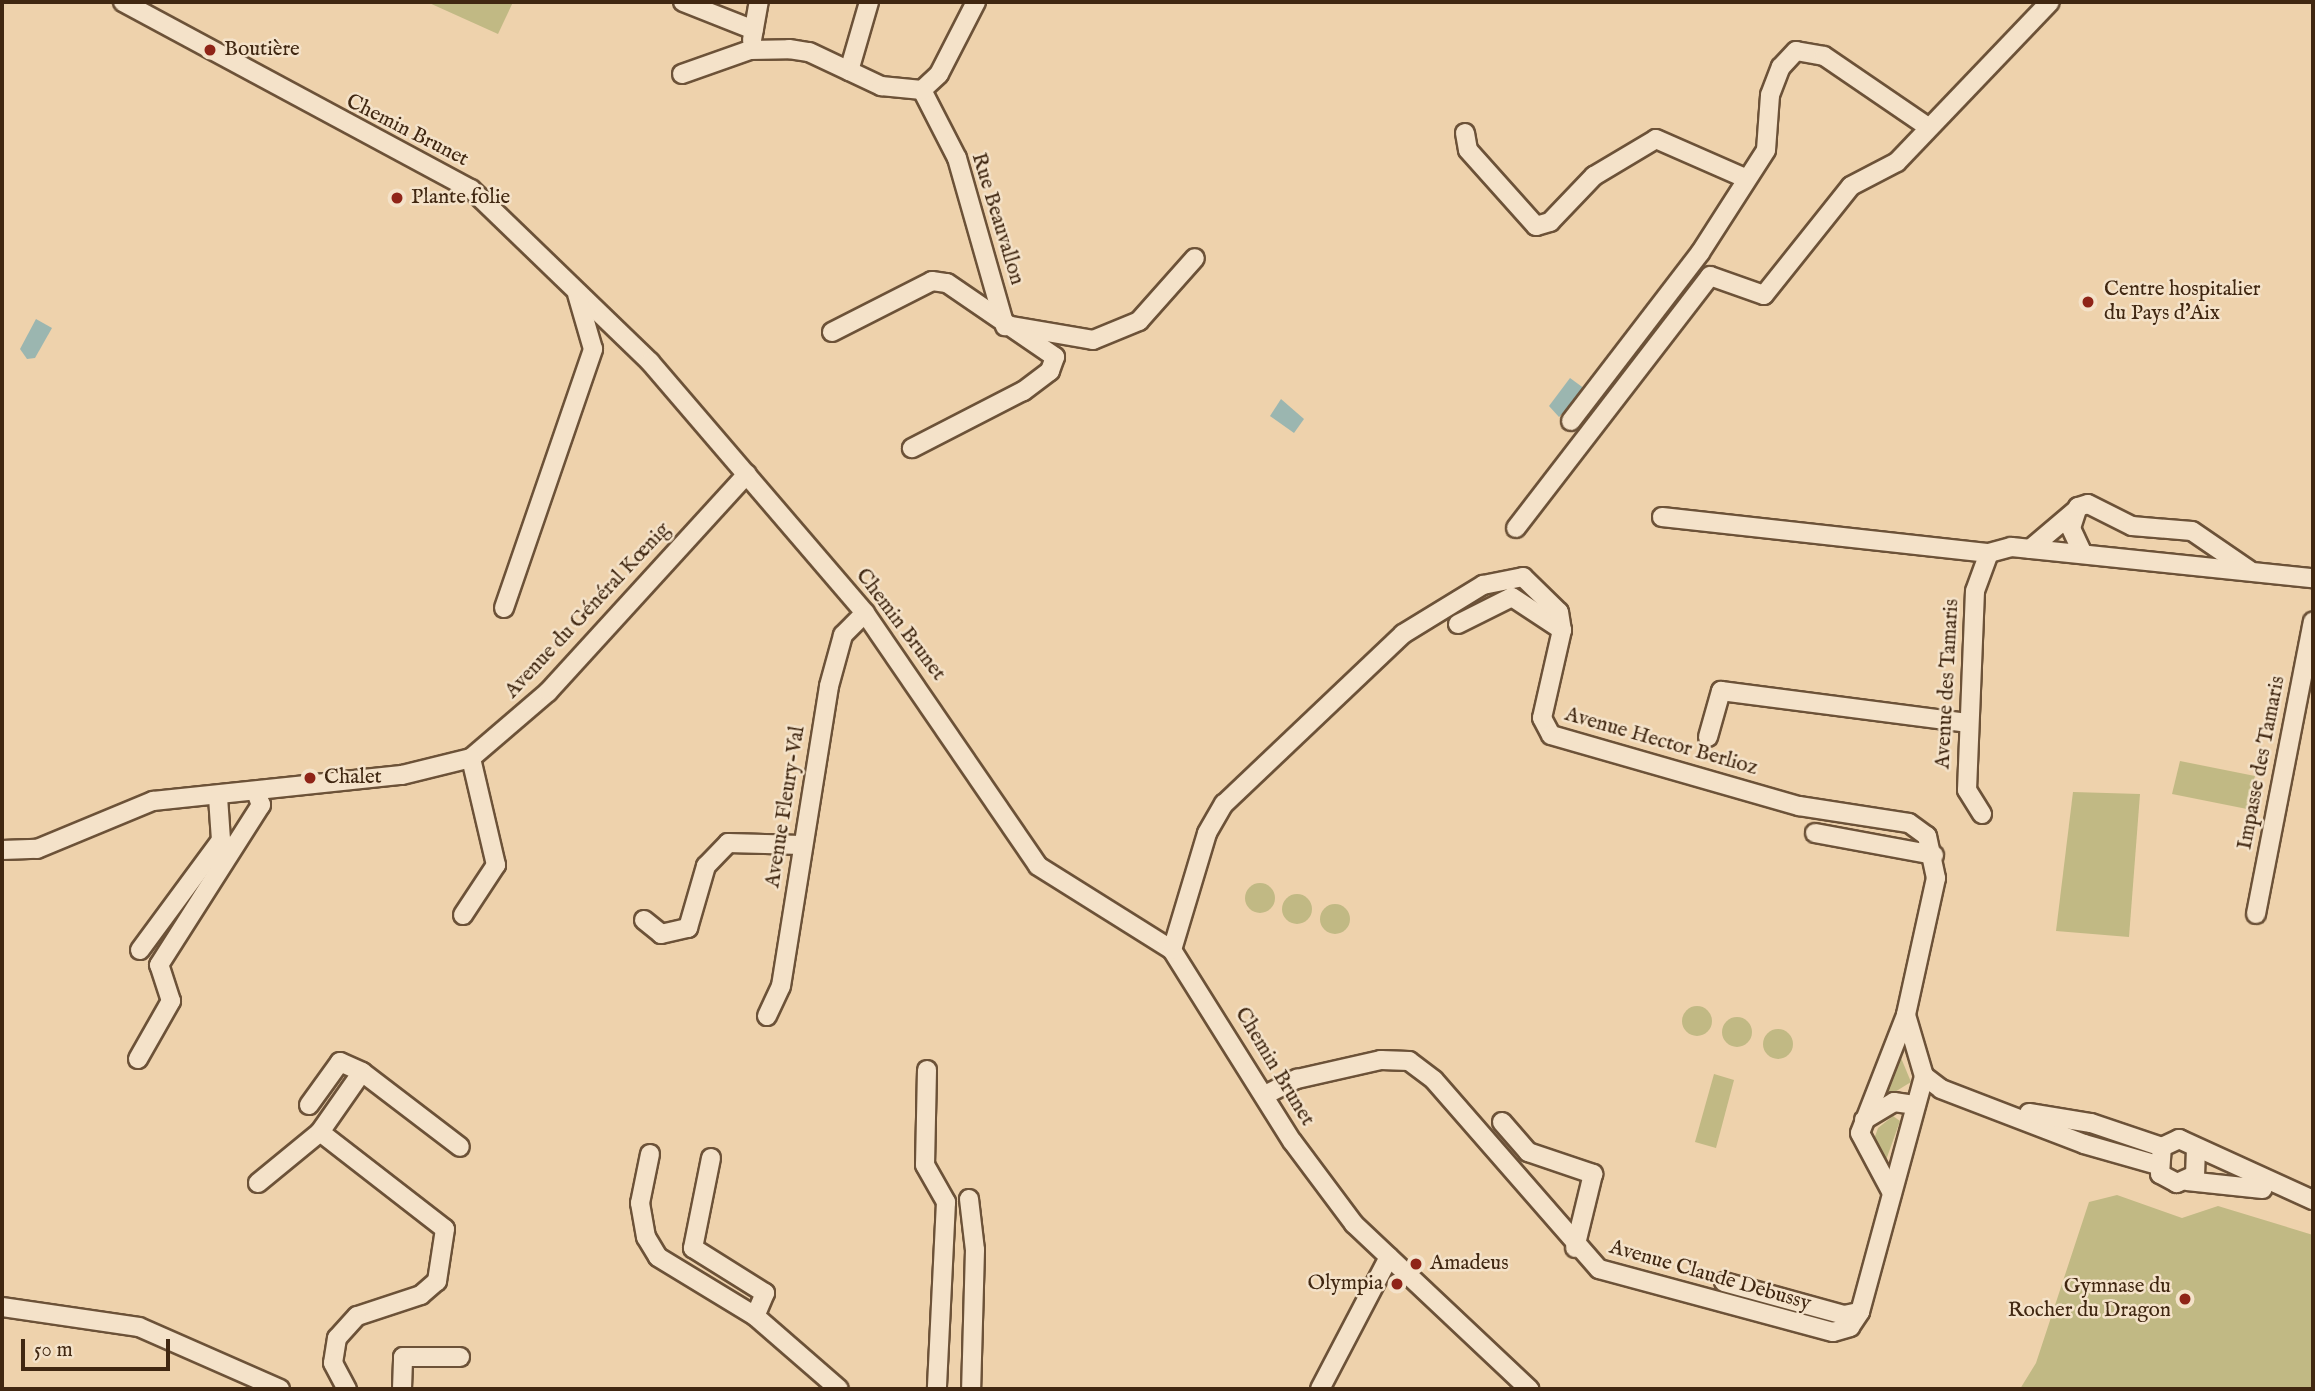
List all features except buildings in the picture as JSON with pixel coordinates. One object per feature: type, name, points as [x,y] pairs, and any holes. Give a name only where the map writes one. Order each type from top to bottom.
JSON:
[{"type":"street","name":"Chemin Brunet","points":[[123,2],[471,189],[650,362],[865,612],[1038,866],[1171,950],[1267,1094],[1316,1175],[1389,1257],[1529,1389]]},
{"type":"street","points":[[683,2],[754,30]]},
{"type":"street","points":[[750,50],[760,2]]},
{"type":"street","points":[[849,71],[869,2]]},
{"type":"street","points":[[682,74],[750,50],[809,52],[881,86],[922,90],[939,74],[976,2]]},
{"type":"street","points":[[1516,528],[1710,276],[1764,295],[1852,186],[1898,162],[1927,127],[2050,2]]},
{"type":"street","points":[[1572,421],[1700,253],[1766,150],[1770,95],[1781,67],[1796,51],[1824,56],[1927,127]]},
{"type":"street","name":"Rue Beauvallon","points":[[922,90],[957,158],[1005,326]]},
{"type":"street","points":[[1465,133],[1468,150],[1536,226],[1550,222],[1594,177],[1656,139],[1747,179]]},
{"type":"street","points":[[1005,326],[1093,340],[1139,321],[1195,258]]},
{"type":"street","points":[[832,332],[932,281],[947,283],[1005,326],[1046,346],[1055,358],[1050,371],[912,448]]},
{"type":"street","points":[[504,608],[593,349],[577,294]]},
{"type":"street","name":"Avenue du Général Kœnig","points":[[2,850],[37,849],[153,801],[218,797],[402,775],[471,758],[548,692],[747,474]]},
{"type":"street","points":[[2030,549],[2078,507],[2098,506],[2132,526],[2192,531],[2252,572]]},
{"type":"street","points":[[2078,507],[2071,528],[2083,554]]},
{"type":"street","points":[[1662,517],[1989,553],[2030,549],[2313,578]]},
{"type":"street","name":"Avenue des Tamaris","points":[[1982,814],[1967,790],[1975,592],[1989,553]]},
{"type":"street","points":[[1171,950],[1207,833],[1224,804],[1403,634],[1504,576],[1535,585],[1559,612],[1562,630]]},
{"type":"street","points":[[1458,624],[1511,597],[1562,630]]},
{"type":"street","name":"Avenue Fleury-Val","points":[[767,1016],[781,986],[802,845],[843,635],[865,612]]},
{"type":"street","name":"Impasse des Tamaris","points":[[2256,914],[2313,621]]},
{"type":"street","name":"Avenue Hector Berlioz","points":[[1562,630],[1542,718],[1551,735],[1799,806],[1909,823],[1927,836],[1934,855]]},
{"type":"street","points":[[1708,737],[1721,691],[1969,723]]},
{"type":"street","points":[[463,915],[496,864],[471,758]]},
{"type":"street","points":[[138,1059],[171,1001],[159,965],[261,805],[256,792]]},
{"type":"street","points":[[140,950],[220,840],[218,797]]},
{"type":"street","points":[[1815,834],[1934,855],[1936,878],[1906,1015],[1864,1120],[1861,1143],[1892,1192]]},
{"type":"street","points":[[645,920],[661,934],[688,928],[706,866],[728,844],[802,845]]},
{"type":"street","points":[[1724,1282],[1844,1315],[1860,1312],[1924,1076],[1906,1015]]},
{"type":"street","name":"Avenue Claude Debussy","points":[[1267,1094],[1297,1079],[1381,1060],[1409,1060],[1434,1080],[1575,1248],[1599,1269],[1816,1331],[1850,1327],[1860,1312]]},
{"type":"street","points":[[309,1105],[340,1062],[362,1072],[460,1147]]},
{"type":"street","points":[[927,1070],[925,1165],[946,1202],[937,1389]]},
{"type":"street","points":[[258,1183],[320,1132],[362,1072]]},
{"type":"street","points":[[1924,1076],[1941,1089],[2002,1109],[2091,1123],[2159,1156],[2168,1180],[2290,1193]]},
{"type":"street","points":[[1864,1120],[1894,1102],[1916,1105]]},
{"type":"street","points":[[1502,1122],[1528,1152],[1593,1174],[1575,1248]]},
{"type":"street","points":[[320,1132],[445,1229],[437,1281],[421,1295],[357,1316],[337,1338],[333,1363],[347,1389]]},
{"type":"street","points":[[2159,1156],[2179,1139],[2290,1193],[2313,1200]]},
{"type":"street","points":[[2187,1181],[2200,1167],[2196,1148]]},
{"type":"street","points":[[650,1154],[640,1203],[646,1237],[658,1257],[755,1316],[839,1389]]},
{"type":"street","points":[[711,1158],[694,1248],[765,1293],[755,1316]]},
{"type":"street","points":[[969,1199],[975,1251],[971,1389]]},
{"type":"street","points":[[1320,1389],[1389,1257]]},
{"type":"street","points":[[2,1307],[139,1326],[280,1389]]},
{"type":"street","points":[[402,1389],[403,1357],[460,1357]]},
{"type":"shaded area","points":[[427,2],[513,2],[498,34]]},
{"type":"shaded area","points":[[2180,761],[2255,776],[2247,809],[2172,794]]},
{"type":"shaded area","points":[[2073,792],[2140,794],[2129,937],[2056,931]]},
{"type":"shaded area","points":[[1260,883],[1266,884],[1274,892],[1274,904],[1266,912],[1260,913],[1254,912],[1246,904],[1245,898],[1246,892],[1254,884]]},
{"type":"shaded area","points":[[1297,894],[1308,898],[1312,909],[1308,920],[1297,924],[1286,920],[1282,909],[1286,898]]},
{"type":"shaded area","points":[[1335,904],[1346,908],[1350,919],[1346,930],[1335,934],[1324,930],[1320,919],[1324,908]]},
{"type":"shaded area","points":[[1697,1006],[1703,1007],[1711,1015],[1711,1027],[1703,1035],[1697,1036],[1691,1035],[1683,1027],[1682,1021],[1683,1015],[1691,1007]]},
{"type":"shaded area","points":[[1737,1017],[1743,1018],[1751,1026],[1751,1038],[1743,1046],[1737,1047],[1731,1046],[1723,1038],[1722,1032],[1723,1026],[1731,1018]]},
{"type":"shaded area","points":[[1778,1029],[1789,1033],[1793,1044],[1789,1055],[1778,1059],[1767,1055],[1763,1044],[1767,1033]]},
{"type":"shaded area","points":[[1899,1053],[1911,1082],[1885,1098],[1882,1096]]},
{"type":"shaded area","points":[[1714,1074],[1734,1080],[1716,1148],[1695,1142]]},
{"type":"shaded area","points":[[1893,1116],[1900,1121],[1885,1163],[1873,1142],[1878,1128]]},
{"type":"shaded area","name":"Gymnase du Rocher du Dragon","points":[[2117,1195],[2182,1218],[2218,1206],[2313,1235],[2312,1389],[2020,1389],[2036,1363],[2089,1202]]},
{"type":"water","points":[[36,319],[52,328],[35,358],[27,359],[20,349]]},
{"type":"water","points":[[1570,378],[1585,389],[1559,417],[1549,406]]},
{"type":"water","points":[[1281,399],[1304,419],[1294,433],[1270,416]]},
{"type":"place","name":"Boutière","points":[[210,50]]},
{"type":"place","name":"Plante folie","points":[[397,198]]},
{"type":"place","name":"Centre hospitalier du Pays d'Aix","points":[[2088,302]]},
{"type":"place","name":"Chalet","points":[[310,778]]},
{"type":"place","name":"Amadeus","points":[[1416,1264]]},
{"type":"place","name":"Olympia","points":[[1397,1284]]},
{"type":"place","name":"Gymnase du Rocher du Dragon","points":[[2185,1299]]}]
